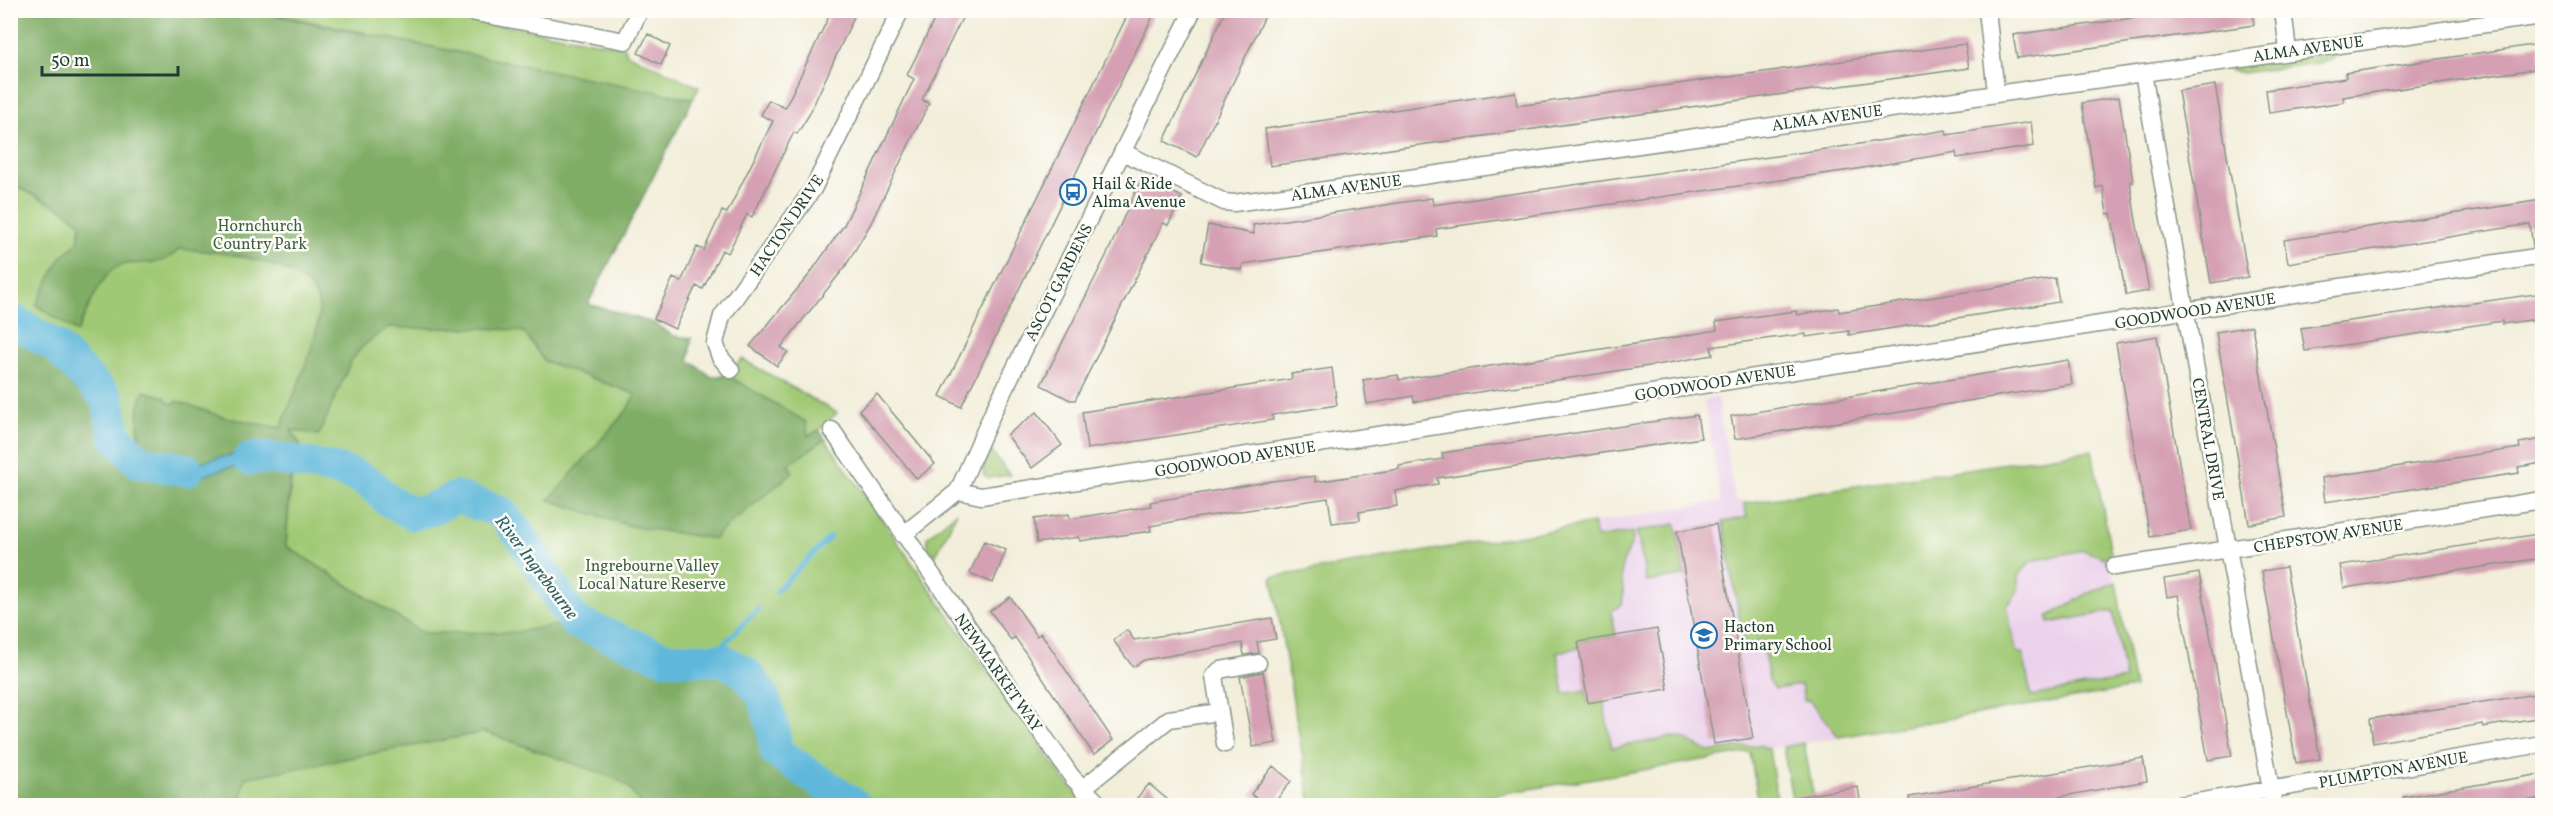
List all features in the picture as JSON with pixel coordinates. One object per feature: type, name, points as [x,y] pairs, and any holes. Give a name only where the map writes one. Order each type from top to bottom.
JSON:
[{"type":"street","points":[[460,10],[625,41],[640,10]]},
{"type":"street","name":"HACTON DRIVE","points":[[731,370],[720,357],[715,343],[722,316],[813,189],[902,10]]},
{"type":"street","name":"ASCOT GARDENS","points":[[958,491],[994,410],[1193,10]]},
{"type":"street","points":[[1987,10],[1996,93]]},
{"type":"street","points":[[2283,10],[2289,51]]},
{"type":"street","name":"ALMA AVENUE","points":[[1123,152],[1224,202],[1234,203],[2542,16]]},
{"type":"street","name":"CENTRAL DRIVE","points":[[2143,73],[2272,798]]},
{"type":"street","name":"GOODWOOD AVENUE","points":[[958,491],[981,496],[2542,256]]},
{"type":"street","name":"NEWMARKET WAY","points":[[832,430],[1082,789],[1101,806]]},
{"type":"street","points":[[903,535],[958,491]]},
{"type":"street","name":"CHEPSTOW AVENUE","points":[[2114,567],[2229,551],[2542,500]]},
{"type":"street","points":[[1225,744],[1214,676],[1220,670],[1258,663]]},
{"type":"street","points":[[1082,789],[1169,719],[1220,712]]},
{"type":"street","name":"PLUMPTON AVENUE","points":[[2173,806],[2272,798],[2542,744]]},
{"type":"shaded area","name":"Hacton Primary School","points":[[1717,398],[1735,499],[1744,503],[2092,450],[2134,688],[1434,805],[1311,805],[1272,577],[1721,501],[1704,400]]},
{"type":"green space","name":"Ingrebourne Valley Local Nature Reserve","points":[[10,11],[252,11],[367,33],[262,11],[425,11],[624,47],[626,53],[699,87],[588,304],[653,323],[673,336],[691,338],[689,360],[712,377],[727,375],[742,359],[837,413],[819,430],[1065,781],[1089,805],[240,805],[244,778],[368,598],[286,546],[292,470],[301,466],[290,469],[192,464],[142,453],[121,428],[110,396],[71,355],[59,338],[11,312]]},
{"type":"green space","name":"Hornchurch Country Park","points":[[10,11],[252,11],[693,99],[588,304],[653,323],[673,336],[691,338],[689,360],[712,377],[727,375],[806,422],[808,436],[819,430],[825,439],[788,465],[793,472],[719,533],[715,539],[630,526],[549,500],[627,410],[635,394],[544,361],[524,332],[490,328],[388,327],[362,347],[351,361],[319,435],[291,430],[301,446],[296,459],[274,451],[258,449],[192,464],[142,453],[138,414],[144,391],[165,397],[172,404],[178,401],[223,417],[281,428],[306,364],[317,328],[318,302],[310,288],[296,276],[279,267],[258,260],[215,252],[179,249],[163,260],[122,265],[115,268],[98,288],[77,332],[36,305],[60,259],[78,242],[81,224],[66,211],[11,184]]},
{"type":"green space","points":[[2341,53],[2330,61],[2243,73],[2229,70],[2229,66]]},
{"type":"green space","points":[[10,328],[55,346],[107,398],[115,435],[140,462],[194,471],[261,457],[291,463],[286,546],[423,633],[517,632],[575,622],[665,658],[723,660],[747,674],[763,696],[773,727],[776,752],[856,805],[642,805],[627,786],[617,779],[485,732],[245,778],[240,805],[11,805]]},
{"type":"green space","points":[[2092,450],[2111,553],[2105,558],[2083,550],[2031,561],[2018,576],[2018,592],[2007,606],[2016,653],[2023,653],[2031,696],[2125,679],[2113,611],[2049,623],[2048,617],[2087,594],[2116,582],[2134,688],[1839,737],[1809,700],[1804,701],[1801,685],[1775,689],[1769,681],[1762,641],[1744,644],[1723,522],[1747,517],[1744,503]]},
{"type":"green space","points":[[991,451],[1010,475],[989,478],[984,476],[982,466]]},
{"type":"green space","points":[[957,512],[935,557],[928,547],[927,537]]},
{"type":"green space","points":[[1593,523],[1596,538],[1633,532],[1631,545],[1621,570],[1623,599],[1622,604],[1611,612],[1616,636],[1578,642],[1579,648],[1557,652],[1564,694],[1586,690],[1588,703],[1603,700],[1612,748],[1673,737],[1685,739],[1708,752],[1759,745],[1769,749],[1778,805],[1759,805],[1750,752],[1434,805],[1311,805],[1272,577]]},
{"type":"green space","points":[[1676,524],[1684,576],[1646,582],[1637,531]]},
{"type":"green space","points":[[1804,743],[1815,805],[1793,805],[1783,747]]},
{"type":"water","points":[[11,312],[59,338],[71,355],[110,396],[121,428],[142,453],[192,464],[257,449],[274,451],[296,459],[292,470],[262,462],[223,469],[195,479],[154,474],[115,435],[107,398],[55,346],[11,328]]},
{"type":"building","points":[[832,10],[857,10],[809,115],[797,134],[794,132],[752,217],[747,214],[728,253],[722,250],[703,289],[696,286],[675,329],[654,319],[673,278],[681,282],[697,247],[704,250],[722,211],[727,213],[773,121],[761,115],[769,100],[785,108]]},
{"type":"building","points":[[939,10],[966,10],[922,100],[929,103],[870,225],[845,267],[781,347],[788,352],[777,366],[750,346],[809,275],[844,225],[914,79],[907,75]]},
{"type":"building","points":[[1130,10],[1156,10],[961,407],[940,396]]},
{"type":"building","points":[[1226,10],[1268,10],[1197,157],[1164,141]]},
{"type":"building","points":[[2189,10],[2252,10],[2254,25],[2017,58],[2013,35]]},
{"type":"building","points":[[648,34],[670,46],[661,65],[638,53]]},
{"type":"building","points":[[1965,44],[1969,68],[1270,166],[1265,129],[1515,92],[1517,106]]},
{"type":"building","points":[[2539,44],[2542,68],[2343,97],[2344,102],[2269,113],[2266,90],[2346,78],[2345,73]]},
{"type":"building","points":[[2215,85],[2248,277],[2211,283],[2178,91]]},
{"type":"building","points":[[2119,97],[2133,182],[2130,182],[2135,215],[2149,291],[2126,295],[2111,213],[2107,214],[2103,186],[2096,188],[2082,103]]},
{"type":"building","points":[[2031,122],[2034,146],[1957,158],[1956,152],[1851,170],[1436,229],[1437,236],[1243,264],[1242,270],[1201,262],[1208,225],[1254,234],[1253,225],[1432,198],[1433,205],[1946,130],[1947,135]]},
{"type":"building","points":[[1142,177],[1182,197],[1168,225],[1163,223],[1075,400],[1070,400],[1041,385],[1108,252]]},
{"type":"building","points":[[2542,200],[2542,246],[2533,247],[2530,224],[2288,263],[2284,240]]},
{"type":"building","points":[[2055,278],[2059,302],[1849,335],[1849,331],[1806,337],[1806,334],[1711,347],[1713,355],[1414,402],[1413,396],[1367,404],[1363,380],[1398,375],[1399,380],[1660,340],[1717,330],[1716,322],[1796,311],[1797,315],[1838,308],[1839,312]]},
{"type":"building","points":[[2542,293],[2542,312],[2536,313],[2537,319],[2502,324],[2502,321],[2305,351],[2301,328]]},
{"type":"building","points":[[2252,326],[2286,517],[2249,524],[2216,332]]},
{"type":"building","points":[[2157,336],[2191,530],[2150,537],[2116,343]]},
{"type":"building","points":[[2068,360],[2072,384],[1735,439],[1731,416]]},
{"type":"building","points":[[1332,368],[1337,405],[1272,415],[1273,420],[1087,449],[1082,412],[1292,379],[1291,374]]},
{"type":"building","points":[[877,394],[935,464],[917,479],[859,410]]},
{"type":"building","points":[[1037,412],[1062,445],[1032,468],[1007,435]]},
{"type":"building","points":[[1697,415],[1701,438],[1437,478],[1438,484],[1395,491],[1397,506],[1359,512],[1360,520],[1332,523],[1328,498],[1150,526],[1151,531],[1080,541],[1079,537],[1037,543],[1034,519],[1069,514],[1070,519],[1151,506],[1150,502],[1272,481],[1315,476],[1315,482],[1399,469],[1399,466],[1443,459],[1442,453]]},
{"type":"building","points":[[2542,439],[2542,463],[2518,467],[2519,473],[2325,502],[2322,478],[2520,448],[2519,443]]},
{"type":"building","points":[[1716,524],[1753,738],[1714,744],[1677,531]]},
{"type":"building","points":[[2538,534],[2541,558],[2344,588],[2340,565]]},
{"type":"building","points":[[984,541],[1006,550],[993,583],[970,573]]},
{"type":"building","points":[[2286,567],[2320,759],[2296,763],[2262,571]]},
{"type":"building","points":[[2199,573],[2232,756],[2208,760],[2178,595],[2167,597],[2164,579]]},
{"type":"building","points":[[1010,597],[1037,636],[1041,633],[1113,740],[1094,755],[1015,637],[1011,640],[990,611]]},
{"type":"building","points":[[1272,618],[1276,639],[1257,642],[1259,653],[1244,655],[1242,643],[1144,660],[1133,667],[1113,640],[1127,630],[1134,640]]},
{"type":"building","points":[[1657,629],[1668,689],[1588,703],[1578,642]]},
{"type":"building","points":[[1263,672],[1276,743],[1253,747],[1240,677]]},
{"type":"building","points":[[2542,693],[2542,717],[2483,727],[2482,724],[2373,743],[2370,719]]},
{"type":"building","points":[[2143,758],[2147,781],[2008,806],[1910,806],[1909,797]]},
{"type":"building","points":[[1273,766],[1291,781],[1272,806],[1265,806],[1251,794]]},
{"type":"building","points":[[2542,774],[2542,798],[2495,806],[2404,806],[2403,797]]},
{"type":"building","points":[[1149,784],[1175,806],[1146,806],[1137,798]]},
{"type":"building","points":[[1858,787],[1861,806],[1797,806],[1796,797]]},
{"type":"waterway","name":"River Ingrebourne","points":[[10,319],[55,346],[107,398],[115,435],[139,462],[187,470]]},
{"type":"waterway","name":"River Ingrebourne","points":[[249,459],[288,461],[353,475],[366,481],[388,500],[413,514],[429,510],[457,497],[501,512],[522,538],[575,622],[665,658],[723,660],[747,674],[763,696],[773,727],[776,752],[856,806]]},
{"type":"waterway","points":[[776,591],[830,537]]},
{"type":"waterway","points":[[708,660],[758,609]]},
{"type":"place","name":"Hail & Ride Alma Avenue","points":[[1073,192]]},
{"type":"place","name":"Hacton Primary School","points":[[1704,635]]}]
